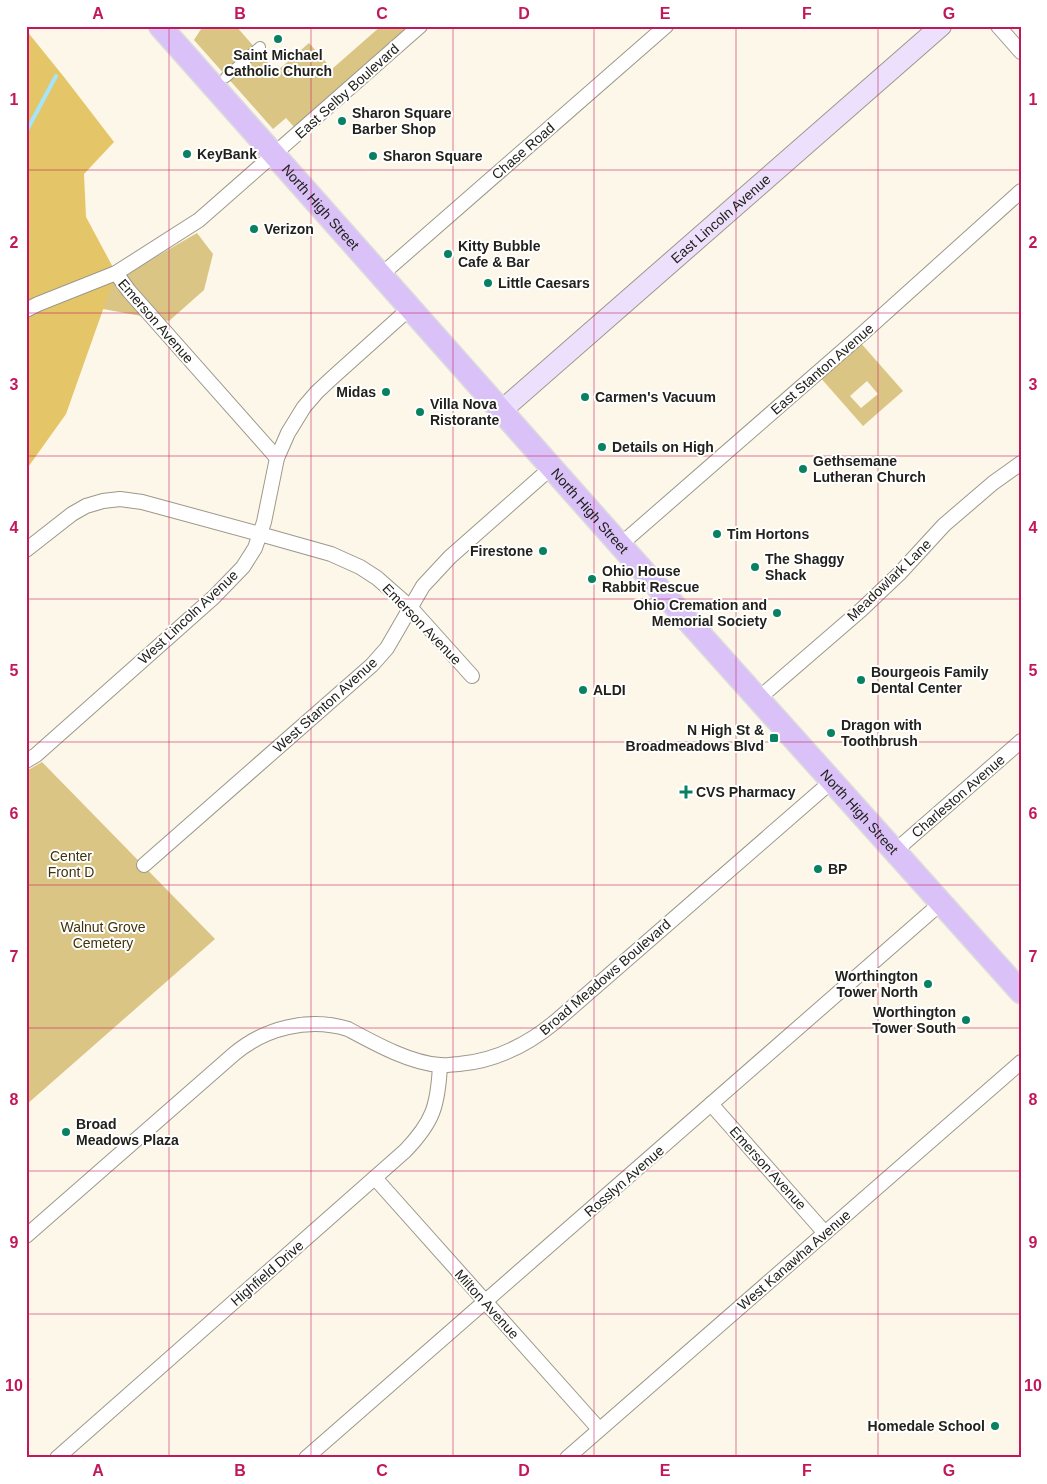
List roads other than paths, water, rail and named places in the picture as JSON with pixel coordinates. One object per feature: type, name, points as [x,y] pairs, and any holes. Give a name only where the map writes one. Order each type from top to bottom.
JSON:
[{"type":"main road","name":"North High Street","points":[[160,26],[620,545],[1021,992]]},
{"type":"main road","name":"East Lincoln Avenue","points":[[501,411],[941,26]]},
{"type":"street","name":"East Selby Boulevard","points":[[26,310],[116,274],[199,220],[420,26]]},
{"type":"street","name":"Chase Road","points":[[381,275],[666,26]]},
{"type":"street","points":[[998,26],[1021,52]]},
{"type":"street","points":[[226,77],[260,47]]},
{"type":"street","name":"East Stanton Avenue","points":[[620,545],[862,334],[1021,191]]},
{"type":"street","name":"Emerson Avenue","points":[[116,274],[135,298],[277,458]]},
{"type":"street","name":"West Lincoln Avenue","points":[[28,760],[227,584],[243,567],[255,548],[264,522],[277,458],[288,433],[304,407],[317,392],[410,308]]},
{"type":"street","name":"Meadowlark Lane","points":[[758,699],[861,610],[899,574],[944,525],[992,483],[1021,463]]},
{"type":"street","name":"West Stanton Avenue","points":[[144,865],[372,664],[387,648],[423,586],[450,557],[552,467]]},
{"type":"street","name":"Emerson Avenue","points":[[26,550],[72,514],[86,506],[120,499],[142,502],[332,554],[360,567],[382,582],[410,607],[472,676]]},
{"type":"street","name":"Charleston Avenue","points":[[894,851],[1021,741]]},
{"type":"street","name":"Broad Meadows Boulevard","points":[[26,1236],[243,1046],[264,1035],[287,1027],[312,1024],[338,1026],[407,1057],[440,1065],[485,1060],[515,1049],[544,1031],[832,781]]},
{"type":"street","name":"Rosslyn Avenue","points":[[306,1458],[942,903]]},
{"type":"street","name":"West Kanawha Avenue","points":[[567,1458],[1021,1062]]},
{"type":"street","name":"Highfield Drive","points":[[57,1458],[405,1152],[429,1122],[435,1107],[440,1065]]},
{"type":"street","name":"Emerson Avenue","points":[[711,1104],[825,1233]]},
{"type":"street","name":"Milton Avenue","points":[[375,1178],[599,1430]]},
{"type":"waterway","points":[[26,132],[56,76]]},
{"type":"place","name":"Saint Michael Catholic Church","points":[[278,39]]},
{"type":"place","name":"Sharon Square Barber Shop","points":[[342,121]]},
{"type":"place","name":"KeyBank","points":[[187,154]]},
{"type":"place","name":"Sharon Square","points":[[373,156]]},
{"type":"place","name":"Verizon","points":[[254,229]]},
{"type":"place","name":"Kitty Bubble Cafe & Bar","points":[[448,254]]},
{"type":"place","name":"Little Caesars","points":[[488,283]]},
{"type":"place","name":"Midas","points":[[386,392]]},
{"type":"place","name":"Carmen's Vacuum","points":[[585,397]]},
{"type":"place","name":"Villa Nova Ristorante","points":[[420,412]]},
{"type":"place","name":"Details on High","points":[[602,447]]},
{"type":"place","name":"Gethsemane Lutheran Church","points":[[803,469]]},
{"type":"place","name":"Tim Hortons","points":[[717,534]]},
{"type":"place","name":"Firestone","points":[[543,551]]},
{"type":"place","name":"The Shaggy Shack","points":[[755,567]]},
{"type":"place","name":"Ohio House Rabbit Rescue","points":[[592,579]]},
{"type":"place","name":"Ohio Cremation and Memorial Society","points":[[777,613]]},
{"type":"place","name":"Bourgeois Family Dental Center","points":[[861,680]]},
{"type":"place","name":"ALDI","points":[[583,690]]},
{"type":"place","name":"Dragon with Toothbrush","points":[[831,733]]},
{"type":"place","name":"N High St & Broadmeadows Blvd","points":[[774,738]]},
{"type":"place","name":"CVS Pharmacy","points":[[686,792]]},
{"type":"place","name":"BP","points":[[818,869]]},
{"type":"place","name":"Worthington Tower North","points":[[928,984]]},
{"type":"place","name":"Worthington Tower South","points":[[966,1020]]},
{"type":"place","name":"Broad Meadows Plaza","points":[[66,1132]]},
{"type":"place","name":"Homedale School","points":[[995,1426]]},
{"type":"park label","name":"Center Front D","points":[[71,864]]},
{"type":"park label","name":"Walnut Grove Cemetery","points":[[103,936]]}]
